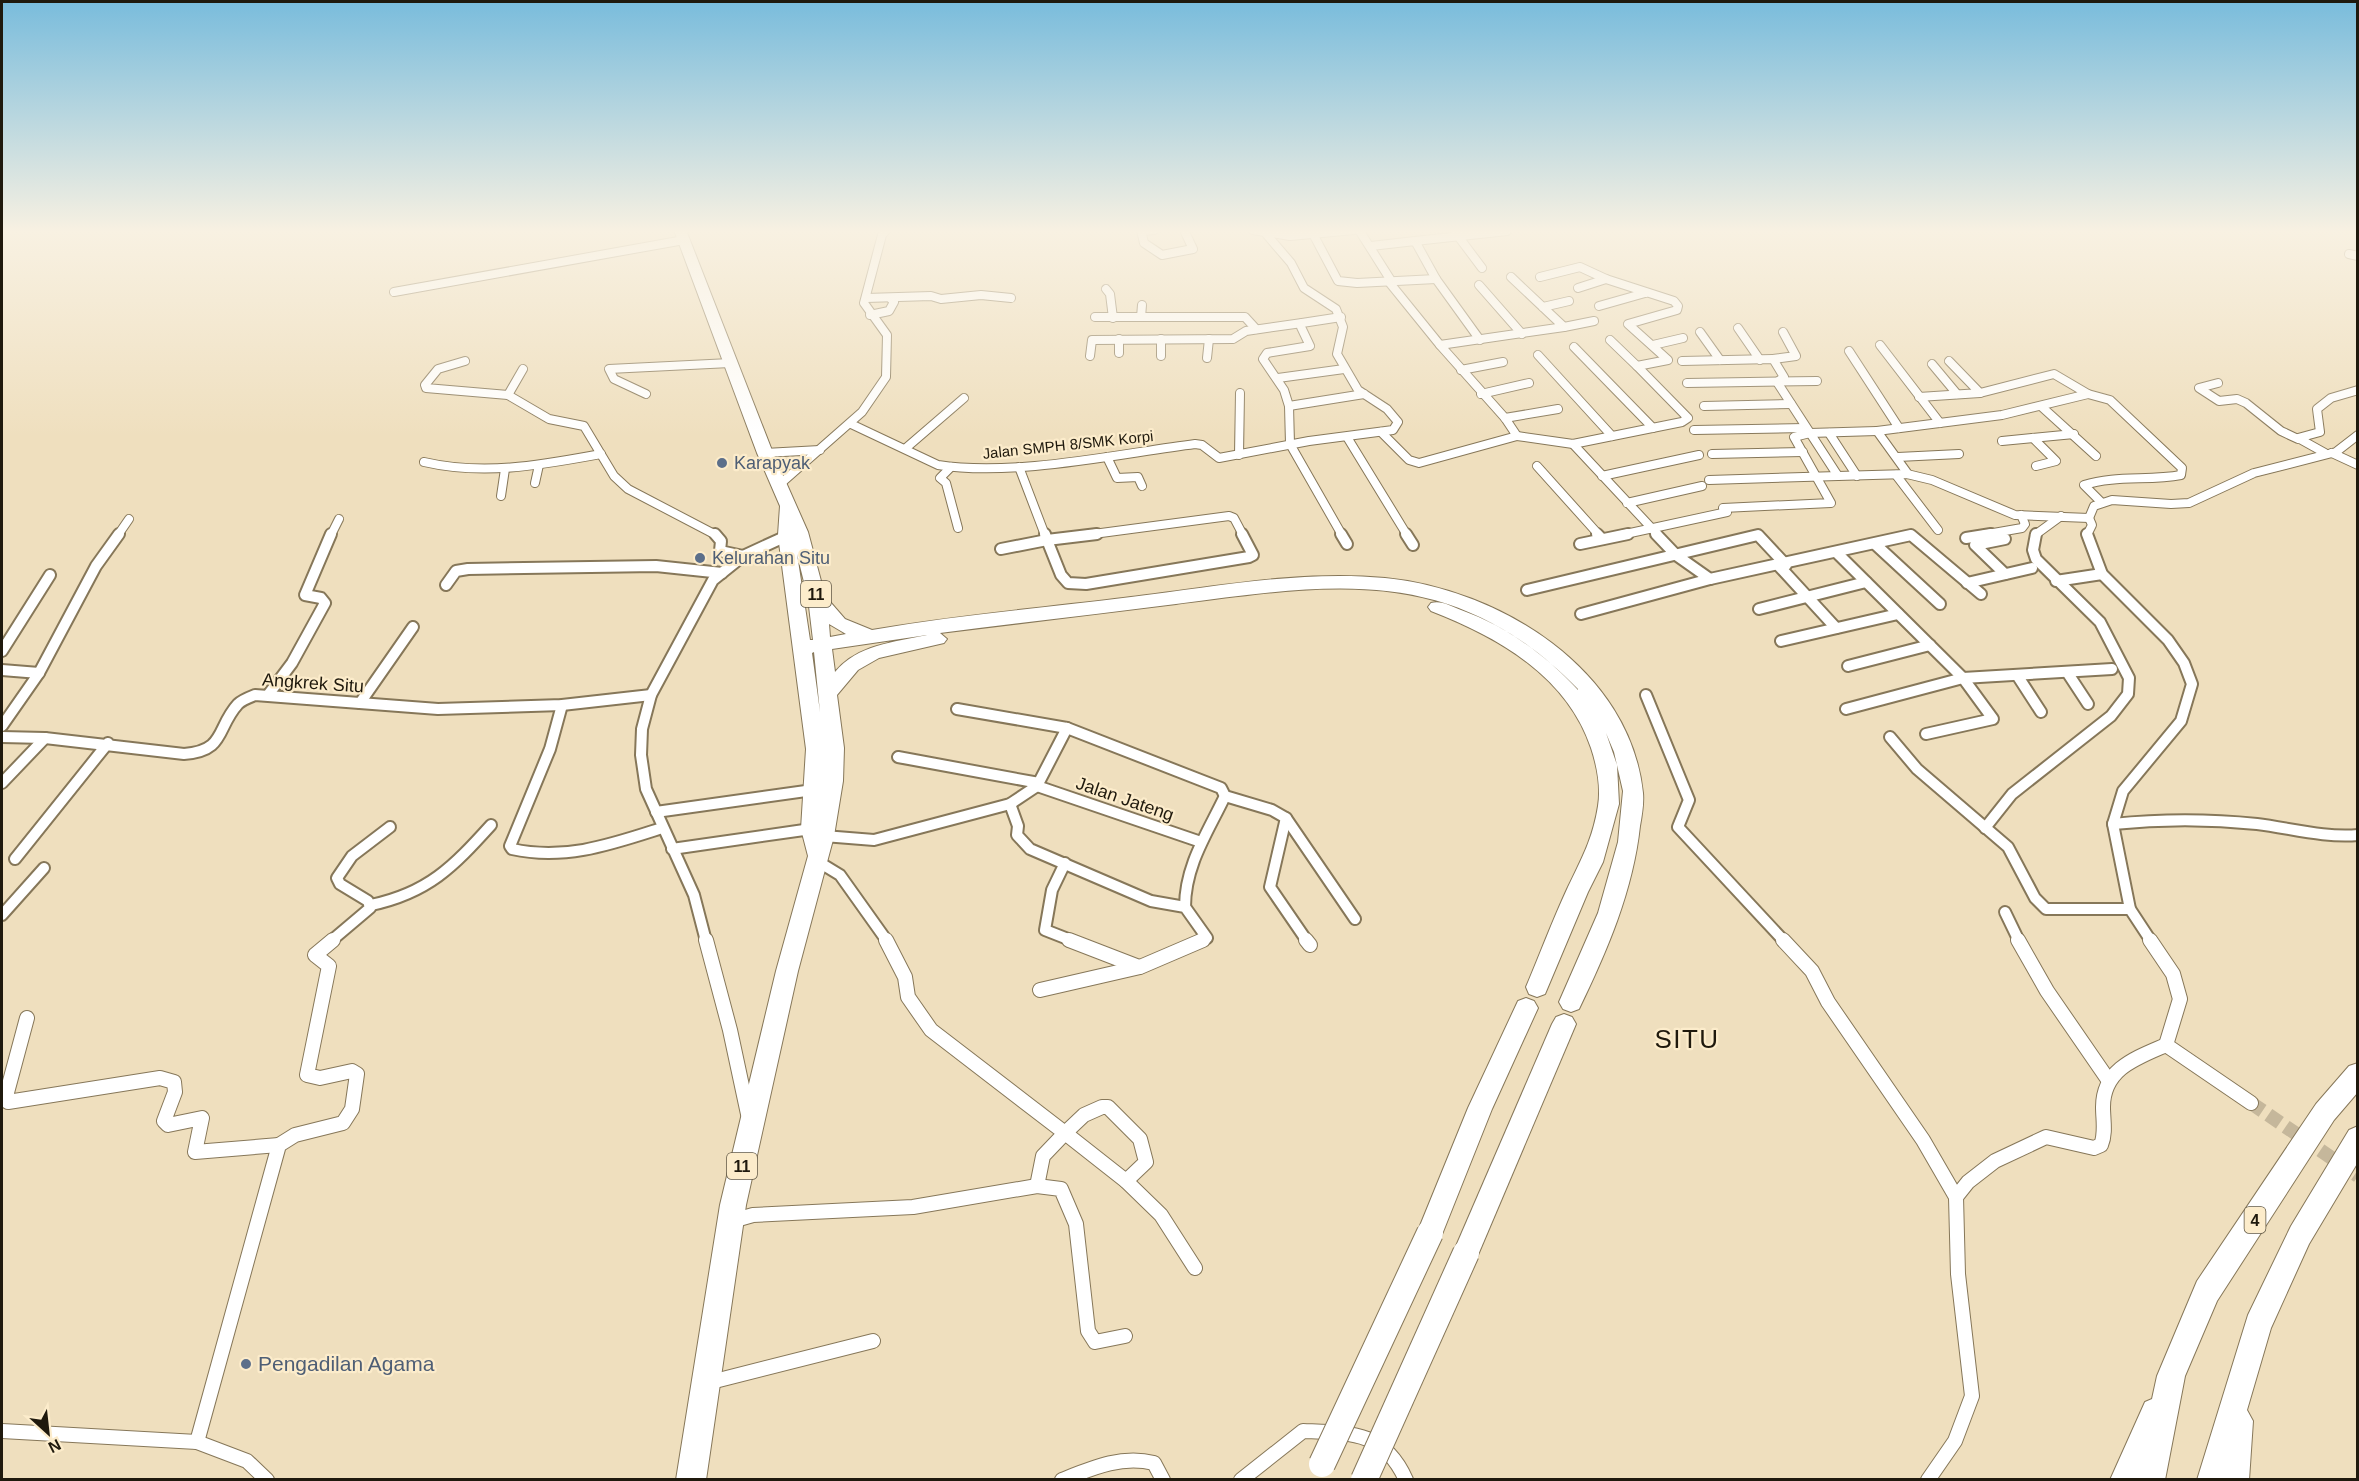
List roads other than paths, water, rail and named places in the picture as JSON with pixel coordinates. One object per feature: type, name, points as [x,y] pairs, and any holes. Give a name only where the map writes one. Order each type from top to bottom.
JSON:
[{"type":"highway","name":"11","points":[[691,1479],[733,1205],[816,840],[833,781],[829,692],[814,650],[793,534],[783,493],[765,453],[706,299]]},
{"type":"highway","name":"11","points":[[793,534],[818,598],[814,650],[816,749],[813,790],[816,840]]},
{"type":"highway","points":[[814,650],[879,635],[1293,583],[1359,581],[1415,588],[1467,603],[1497,616],[1559,657],[1607,713],[1622,742],[1633,792],[1629,844],[1608,919],[1466,1253],[1364,1479]]},
{"type":"highway","points":[[814,650],[1295,595],[1357,594],[1408,599],[1453,612],[1488,627],[1520,645],[1570,691],[1590,719],[1605,750],[1610,797],[1607,825],[1532,997],[1480,1108],[1430,1233],[1319,1472]]},
{"type":"highway","points":[[818,598],[835,623],[848,631],[879,635]]},
{"type":"highway","points":[[829,692],[851,665],[874,653],[954,635]]},
{"type":"highway","name":"4","points":[[2150,1479],[2171,1376],[2207,1291],[2325,1112],[2358,1074]]},
{"type":"highway","points":[[2211,1479],[2242,1386],[2258,1325],[2300,1235],[2358,1138]]},
{"type":"highway","points":[[2125,1479],[2171,1376]]},
{"type":"highway","points":[[2234,1479],[2242,1386]]},
{"type":"street","points":[[783,493],[820,450],[850,424],[877,394],[886,377],[887,335],[870,315],[864,303],[866,299]]},
{"type":"street","points":[[870,315],[889,311],[894,303],[891,299]]},
{"type":"street","points":[[1111,299],[1113,318]]},
{"type":"street","points":[[1323,299],[1341,317],[1343,327],[1337,354],[1344,369],[1364,394],[1387,409],[1398,422],[1393,430],[1381,432]]},
{"type":"street","points":[[1403,299],[1481,394],[1505,418],[1517,436]]},
{"type":"street","points":[[1451,299],[1480,340]]},
{"type":"street","points":[[1491,299],[1522,334]]},
{"type":"street","points":[[1534,299],[1564,327]]},
{"type":"street","points":[[1599,306],[1624,299]]},
{"type":"street","points":[[1637,366],[1668,360],[1628,324],[1677,310],[1678,306],[1674,301],[1667,299]]},
{"type":"street","points":[[1543,307],[1569,301]]},
{"type":"street","points":[[1142,305],[1142,317]]},
{"type":"street","points":[[1095,318],[1245,317],[1256,329]]},
{"type":"street","points":[[1090,356],[1092,339],[1233,339],[1246,331],[1341,317]]},
{"type":"street","points":[[1440,345],[1594,321]]},
{"type":"street","points":[[1302,323],[1300,327],[1310,346],[1270,352],[1263,356],[1278,378],[1289,406],[1290,444],[1347,544]]},
{"type":"street","points":[[1738,328],[1760,360]]},
{"type":"street","points":[[1700,332],[1720,360]]},
{"type":"street","points":[[1682,361],[1760,360],[1796,356],[1783,332]]},
{"type":"street","points":[[1653,345],[1683,338]]},
{"type":"street","points":[[1119,339],[1119,353]]},
{"type":"street","points":[[1161,339],[1161,356]]},
{"type":"street","points":[[1207,358],[1209,339]]},
{"type":"street","points":[[1381,432],[1409,460],[1419,463],[1517,436],[1573,444],[1653,428],[1688,418],[1610,340]]},
{"type":"street","points":[[1880,345],[1940,423]]},
{"type":"street","points":[[1574,347],[1653,428]]},
{"type":"street","points":[[1849,351],[1899,428]]},
{"type":"street","points":[[1538,355],[1612,436]]},
{"type":"street","points":[[1773,359],[1784,377],[1777,382]]},
{"type":"street","points":[[465,361],[438,369],[425,385],[426,388],[508,395],[549,419],[584,426],[614,476],[628,489],[714,532],[721,542],[720,551],[743,556]]},
{"type":"street","points":[[1949,361],[1980,393]]},
{"type":"street","points":[[1461,370],[1503,362]]},
{"type":"street","points":[[646,394],[614,379],[609,369],[730,363]]},
{"type":"street","points":[[1932,364],[1957,394]]},
{"type":"street","points":[[508,395],[523,369]]},
{"type":"street","points":[[1278,378],[1344,369]]},
{"type":"street","points":[[1919,397],[1980,393],[2054,374],[2088,394],[2110,400],[2182,468],[2181,475],[2168,479],[2112,480],[2084,484],[2101,502]]},
{"type":"street","points":[[1687,383],[1817,381]]},
{"type":"street","points":[[1777,382],[1838,476]]},
{"type":"street","points":[[1481,394],[1529,383]]},
{"type":"street","points":[[2218,383],[2199,388],[2219,401],[2237,399],[2246,403],[2281,430],[2358,465]]},
{"type":"street","points":[[2298,439],[2320,432],[2317,409],[2331,398],[2358,390]]},
{"type":"street","points":[[1239,454],[1240,393]]},
{"type":"street","points":[[1289,406],[1364,394]]},
{"type":"street","points":[[1694,430],[1808,430],[1829,433],[1877,431],[2002,415],[2088,394]]},
{"type":"street","points":[[906,448],[964,398]]},
{"type":"street","points":[[1704,406],[1791,404]]},
{"type":"street","points":[[2042,407],[2096,456]]},
{"type":"street","points":[[1505,418],[1558,409]]},
{"type":"street","name":"Jalan SMPH 8/SMK Korpi","points":[[850,424],[906,448],[938,465],[951,467],[1019,467],[1088,456],[1107,457],[1195,444],[1202,445],[1216,458],[1290,444],[1381,432]]},
{"type":"street","points":[[1580,544],[1725,510],[1831,503],[1794,437],[1808,430]]},
{"type":"street","points":[[1877,431],[1908,474]]},
{"type":"street","points":[[1829,433],[1857,476]]},
{"type":"street","points":[[2002,441],[2074,434]]},
{"type":"street","points":[[1956,1197],[1968,1182],[1995,1161],[2046,1137],[2086,1147],[2094,1148],[2101,1144],[2104,1138],[2104,1095],[2109,1081],[2120,1068],[2166,1045],[2180,999],[2173,974],[2130,909],[2113,824],[2123,791],[2181,721],[2192,684],[2184,663],[2169,640],[2102,574],[2086,534],[2092,525],[2089,518],[2092,508],[2101,502],[2113,500],[2162,504],[2192,503],[2211,497],[2242,478],[2347,446],[2358,435]]},
{"type":"street","points":[[1347,437],[1413,545]]},
{"type":"street","points":[[2033,438],[2056,461],[2036,466]]},
{"type":"street","points":[[1573,444],[1675,554],[1710,579]]},
{"type":"street","points":[[765,453],[820,450]]},
{"type":"street","points":[[1712,454],[1803,452]]},
{"type":"street","points":[[424,462],[446,469],[488,471],[601,454]]},
{"type":"street","points":[[1898,458],[1959,454]]},
{"type":"street","points":[[1602,476],[1699,455]]},
{"type":"street","points":[[1107,457],[1117,478],[1138,477],[1142,486]]},
{"type":"street","points":[[535,483],[539,465]]},
{"type":"street","points":[[1537,466],[1602,539]]},
{"type":"street","points":[[951,467],[940,478],[945,483],[958,528]]},
{"type":"street","points":[[1001,549],[1049,540],[1229,516],[1234,518],[1253,553],[1249,557],[1076,585],[1064,580],[1049,540],[1019,467]]},
{"type":"street","points":[[501,496],[505,469]]},
{"type":"street","points":[[1626,503],[1705,483],[1908,474],[1981,503],[2021,515],[2063,515],[2089,518]]},
{"type":"street","points":[[1896,475],[1938,530]]},
{"type":"street","points":[[1966,538],[2022,528],[2025,524],[2021,515]]},
{"type":"street","points":[[1985,828],[2012,794],[2111,716],[2128,694],[2129,678],[2110,637],[2100,622],[2036,559],[2033,540],[2035,534],[2063,515]]},
{"type":"street","points":[[2,726],[39,673],[96,566],[129,519]]},
{"type":"street","points":[[268,695],[292,663],[325,603],[321,598],[305,595],[323,550],[339,519]]},
{"type":"street","points":[[750,1127],[730,1030],[694,895],[646,789],[641,755],[642,729],[651,695],[713,580],[743,556],[793,534]]},
{"type":"street","points":[[1527,590],[1758,535],[1807,597],[1836,628]]},
{"type":"street","points":[[1581,614],[1710,579],[1837,554],[1911,535],[1981,594]]},
{"type":"street","points":[[2004,574],[1975,545],[2005,539]]},
{"type":"street","points":[[1875,544],[1940,604]]},
{"type":"street","points":[[1837,554],[1963,678],[1992,719],[1926,734]]},
{"type":"street","points":[[446,585],[453,574],[468,569],[656,566],[722,573]]},
{"type":"street","points":[[1967,583],[2032,568]]},
{"type":"street","points":[[2056,581],[2102,574]]},
{"type":"street","points":[[2,651],[50,575]]},
{"type":"street","points":[[1759,609],[1866,582]]},
{"type":"street","points":[[1781,641],[1898,614]]},
{"type":"street","points":[[360,703],[413,627]]},
{"type":"street","points":[[1848,666],[1929,645]]},
{"type":"street","points":[[1846,709],[1963,678],[2112,669]]},
{"type":"street","points":[[2,670],[39,673]]},
{"type":"street","points":[[2067,672],[2088,704]]},
{"type":"street","points":[[2017,675],[2041,712]]},
{"type":"street","name":"Angkrek Situ","points":[[2,737],[108,743],[184,754],[200,753],[215,745],[229,717],[244,699],[268,695],[438,709],[562,705],[651,695]]},
{"type":"street","points":[[1646,695],[1689,800],[1678,827],[1812,971],[1828,1002],[1923,1140],[1956,1197],[1958,1274],[1972,1396],[1955,1441],[1928,1479]]},
{"type":"street","points":[[562,705],[550,749],[510,846],[512,849],[551,855],[606,845],[662,828]]},
{"type":"street","points":[[957,709],[1067,728],[1221,788],[1225,795],[1272,810],[1286,818],[1355,920]]},
{"type":"street","points":[[672,849],[816,840],[874,840],[908,833],[1010,804],[1038,785],[1067,728]]},
{"type":"street","points":[[1890,737],[1917,769],[2008,847],[2036,898],[2046,909],[2130,909]]},
{"type":"street","points":[[2,783],[22,758],[45,738]]},
{"type":"street","points":[[15,859],[108,743]]},
{"type":"street","name":"Jalan Jateng","points":[[898,757],[1038,785],[1202,842]]},
{"type":"street","points":[[656,812],[813,790]]},
{"type":"street","points":[[1214,950],[1185,907],[1183,892],[1202,842],[1225,795]]},
{"type":"street","points":[[1010,804],[1020,841],[1030,849],[1151,901],[1185,907]]},
{"type":"street","points":[[1286,818],[1270,887],[1310,945]]},
{"type":"street","points":[[2113,824],[2181,820],[2232,821],[2278,826],[2313,834],[2340,837],[2358,835]]},
{"type":"street","points":[[197,1442],[279,1145],[285,1138],[338,1125],[349,1117],[358,1080],[357,1074],[352,1071],[320,1078],[307,1075],[329,966],[322,964],[315,955],[317,950],[366,913],[371,905],[414,895],[430,886],[450,869],[491,825]]},
{"type":"street","points":[[371,905],[340,884],[337,878],[352,856],[390,826]]},
{"type":"street","points":[[816,840],[864,912],[884,936],[905,977],[908,997],[915,1010],[932,1030],[1126,1181],[1161,1215],[1195,1268]]},
{"type":"street","points":[[1065,863],[1052,890],[1045,930],[1140,967]]},
{"type":"street","points":[[2,915],[44,868]]},
{"type":"street","points":[[2005,912],[2026,957],[2047,992],[2109,1081]]},
{"type":"street","points":[[1040,990],[1140,967],[1207,938]]},
{"type":"street","points":[[27,1018],[8,1081],[5,1100],[8,1102],[160,1077],[174,1082],[175,1092],[164,1119],[166,1125],[202,1118],[195,1152],[279,1145]]},
{"type":"street","points":[[2166,1045],[2251,1103]]},
{"type":"street","points":[[1037,1186],[1042,1156],[1078,1118],[1101,1106],[1108,1107],[1143,1144],[1146,1162],[1126,1181]]},
{"type":"street","points":[[732,1221],[753,1215],[914,1207],[1037,1186],[1061,1189],[1070,1200],[1079,1245],[1086,1329],[1095,1342],[1125,1336]]},
{"type":"street","points":[[705,1384],[873,1341]]},
{"type":"street","points":[[2,1431],[197,1442],[248,1461],[267,1479]]},
{"type":"street","points":[[1241,1479],[1304,1431],[1362,1434],[1392,1452],[1406,1479]]},
{"type":"street","points":[[1062,1479],[1117,1461],[1139,1458],[1154,1463],[1162,1479]]},
{"type":"tunnel","points":[[2251,1103],[2358,1176]]},
{"type":"place","name":"Karapyak","points":[[722,463]]},
{"type":"place","name":"Kelurahan Situ","points":[[700,558]]},
{"type":"place","name":"Pengadilan Agama","points":[[246,1364]]},
{"type":"district","name":"SITU","points":[[1687,1039]]}]
